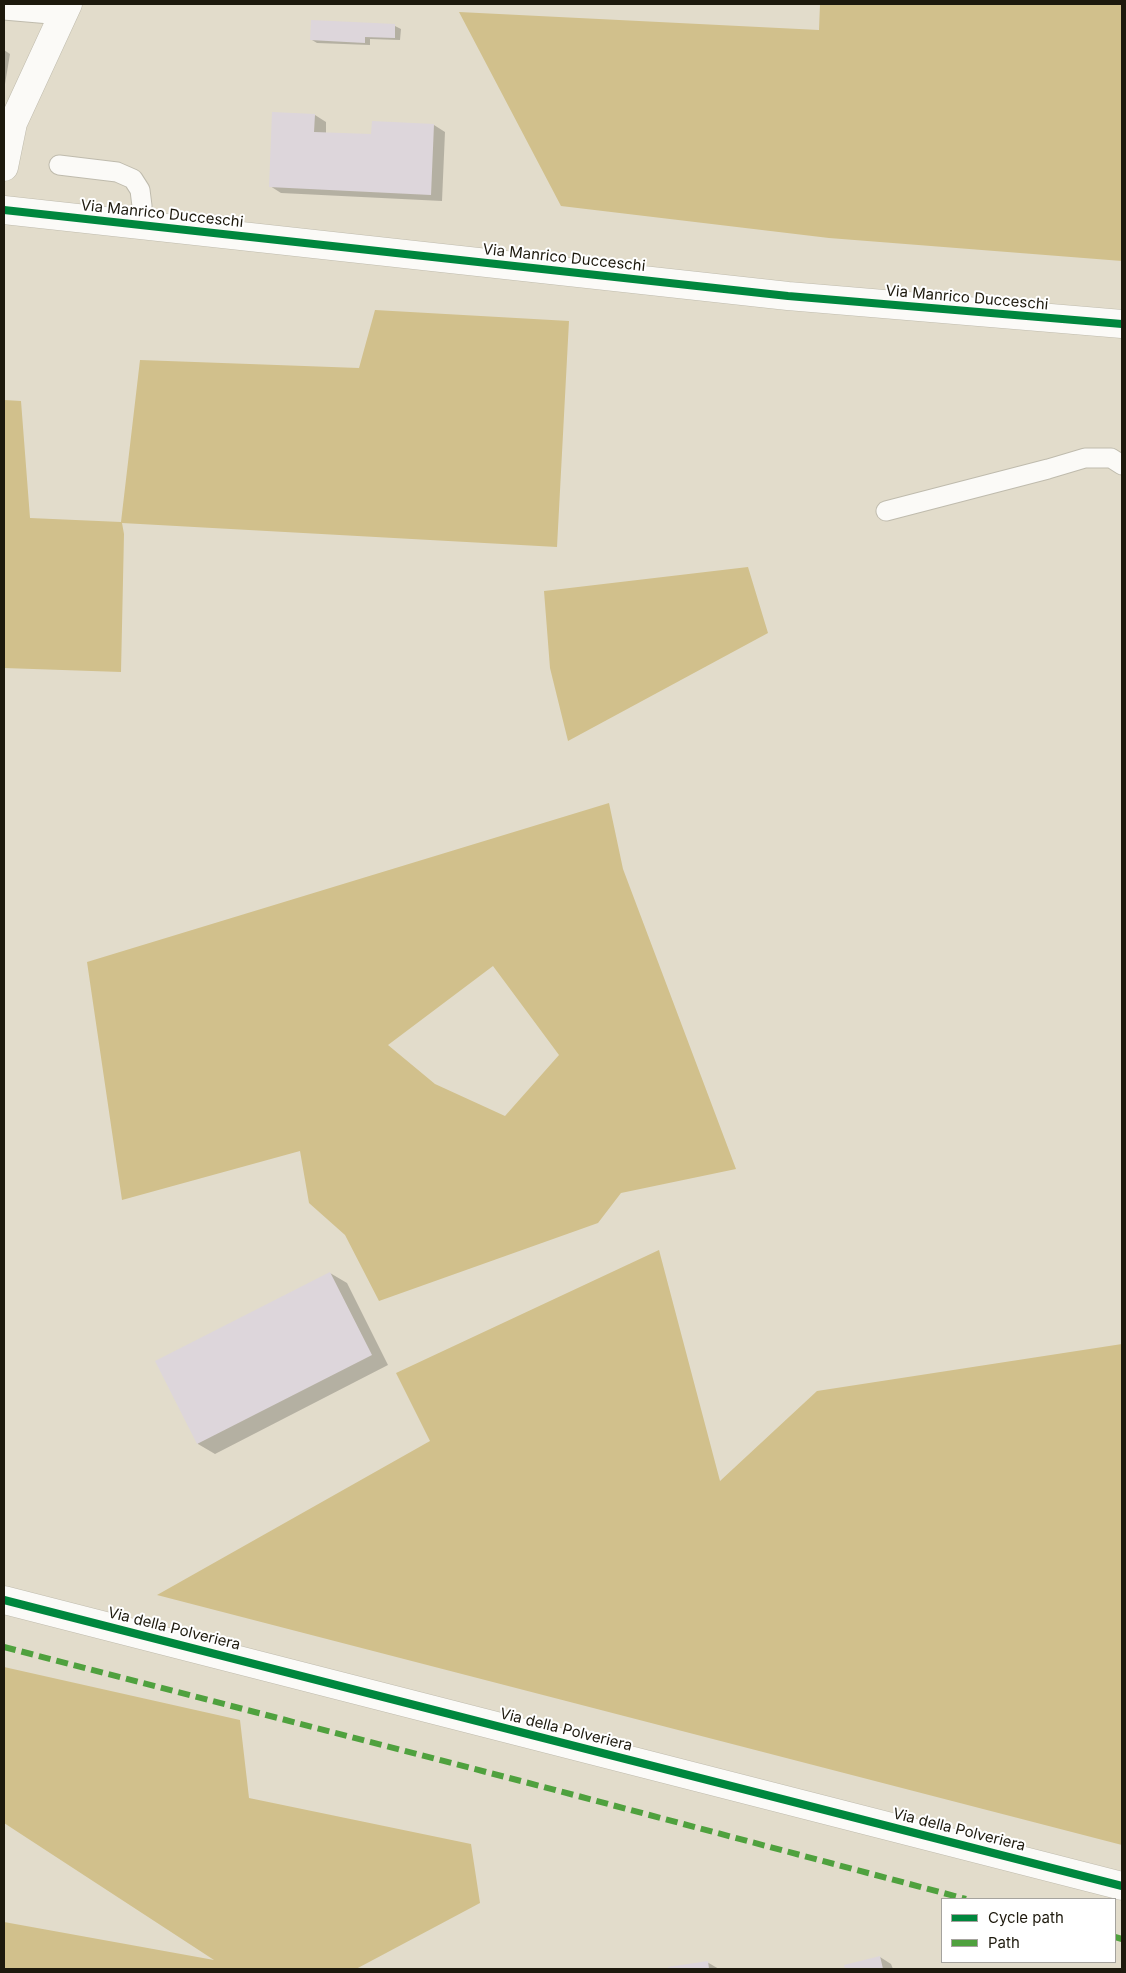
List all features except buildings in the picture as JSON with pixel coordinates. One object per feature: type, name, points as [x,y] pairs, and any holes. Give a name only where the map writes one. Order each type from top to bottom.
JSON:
[{"type":"street","points":[[4,167],[14,123],[65,9]]},
{"type":"street","name":"Via Manrico Ducceschi","points":[[4,210],[788,296],[1122,324]]},
{"type":"street","name":"Via della Polveriera","points":[[4,1600],[1122,1886]]},
{"type":"lane","points":[[4,10],[65,9]]},
{"type":"lane","points":[[59,165],[117,172],[132,179],[140,190],[142,206],[139,225]]},
{"type":"lane","points":[[886,511],[1084,458],[1111,458],[1122,465]]},
{"type":"shaded area","points":[[820,4],[1122,4],[1122,261],[829,238],[561,206],[459,12],[819,30]]},
{"type":"shaded area","points":[[375,310],[569,321],[557,547],[122,523],[124,534],[121,672],[4,668],[4,400],[21,401],[30,518],[121,522],[140,360],[359,368]]},
{"type":"shaded area","points":[[748,567],[768,633],[568,741],[550,668],[544,591]]},
{"type":"shaded area","points":[[609,803],[623,869],[736,1169],[621,1193],[598,1223],[379,1301],[345,1235],[309,1203],[300,1151],[122,1200],[87,962]],"holes":[[[493,966],[559,1055],[505,1116],[435,1084],[388,1045]]]},
{"type":"shaded area","points":[[659,1250],[720,1481],[817,1391],[1122,1344],[1122,1845],[157,1595],[430,1441],[396,1373]]},
{"type":"shaded area","points":[[4,1667],[240,1720],[249,1798],[471,1844],[480,1903],[356,1969],[4,1969],[4,1922],[214,1960],[4,1823]]},
{"type":"marked path","points":[[4,1647],[962,1898]]},
{"type":"marked path","points":[[1116,1937],[1122,1939]]},
{"type":"cycle path","points":[[4,210],[788,296],[1122,324]]},
{"type":"cycle path","points":[[4,1600],[1122,1886]]}]
